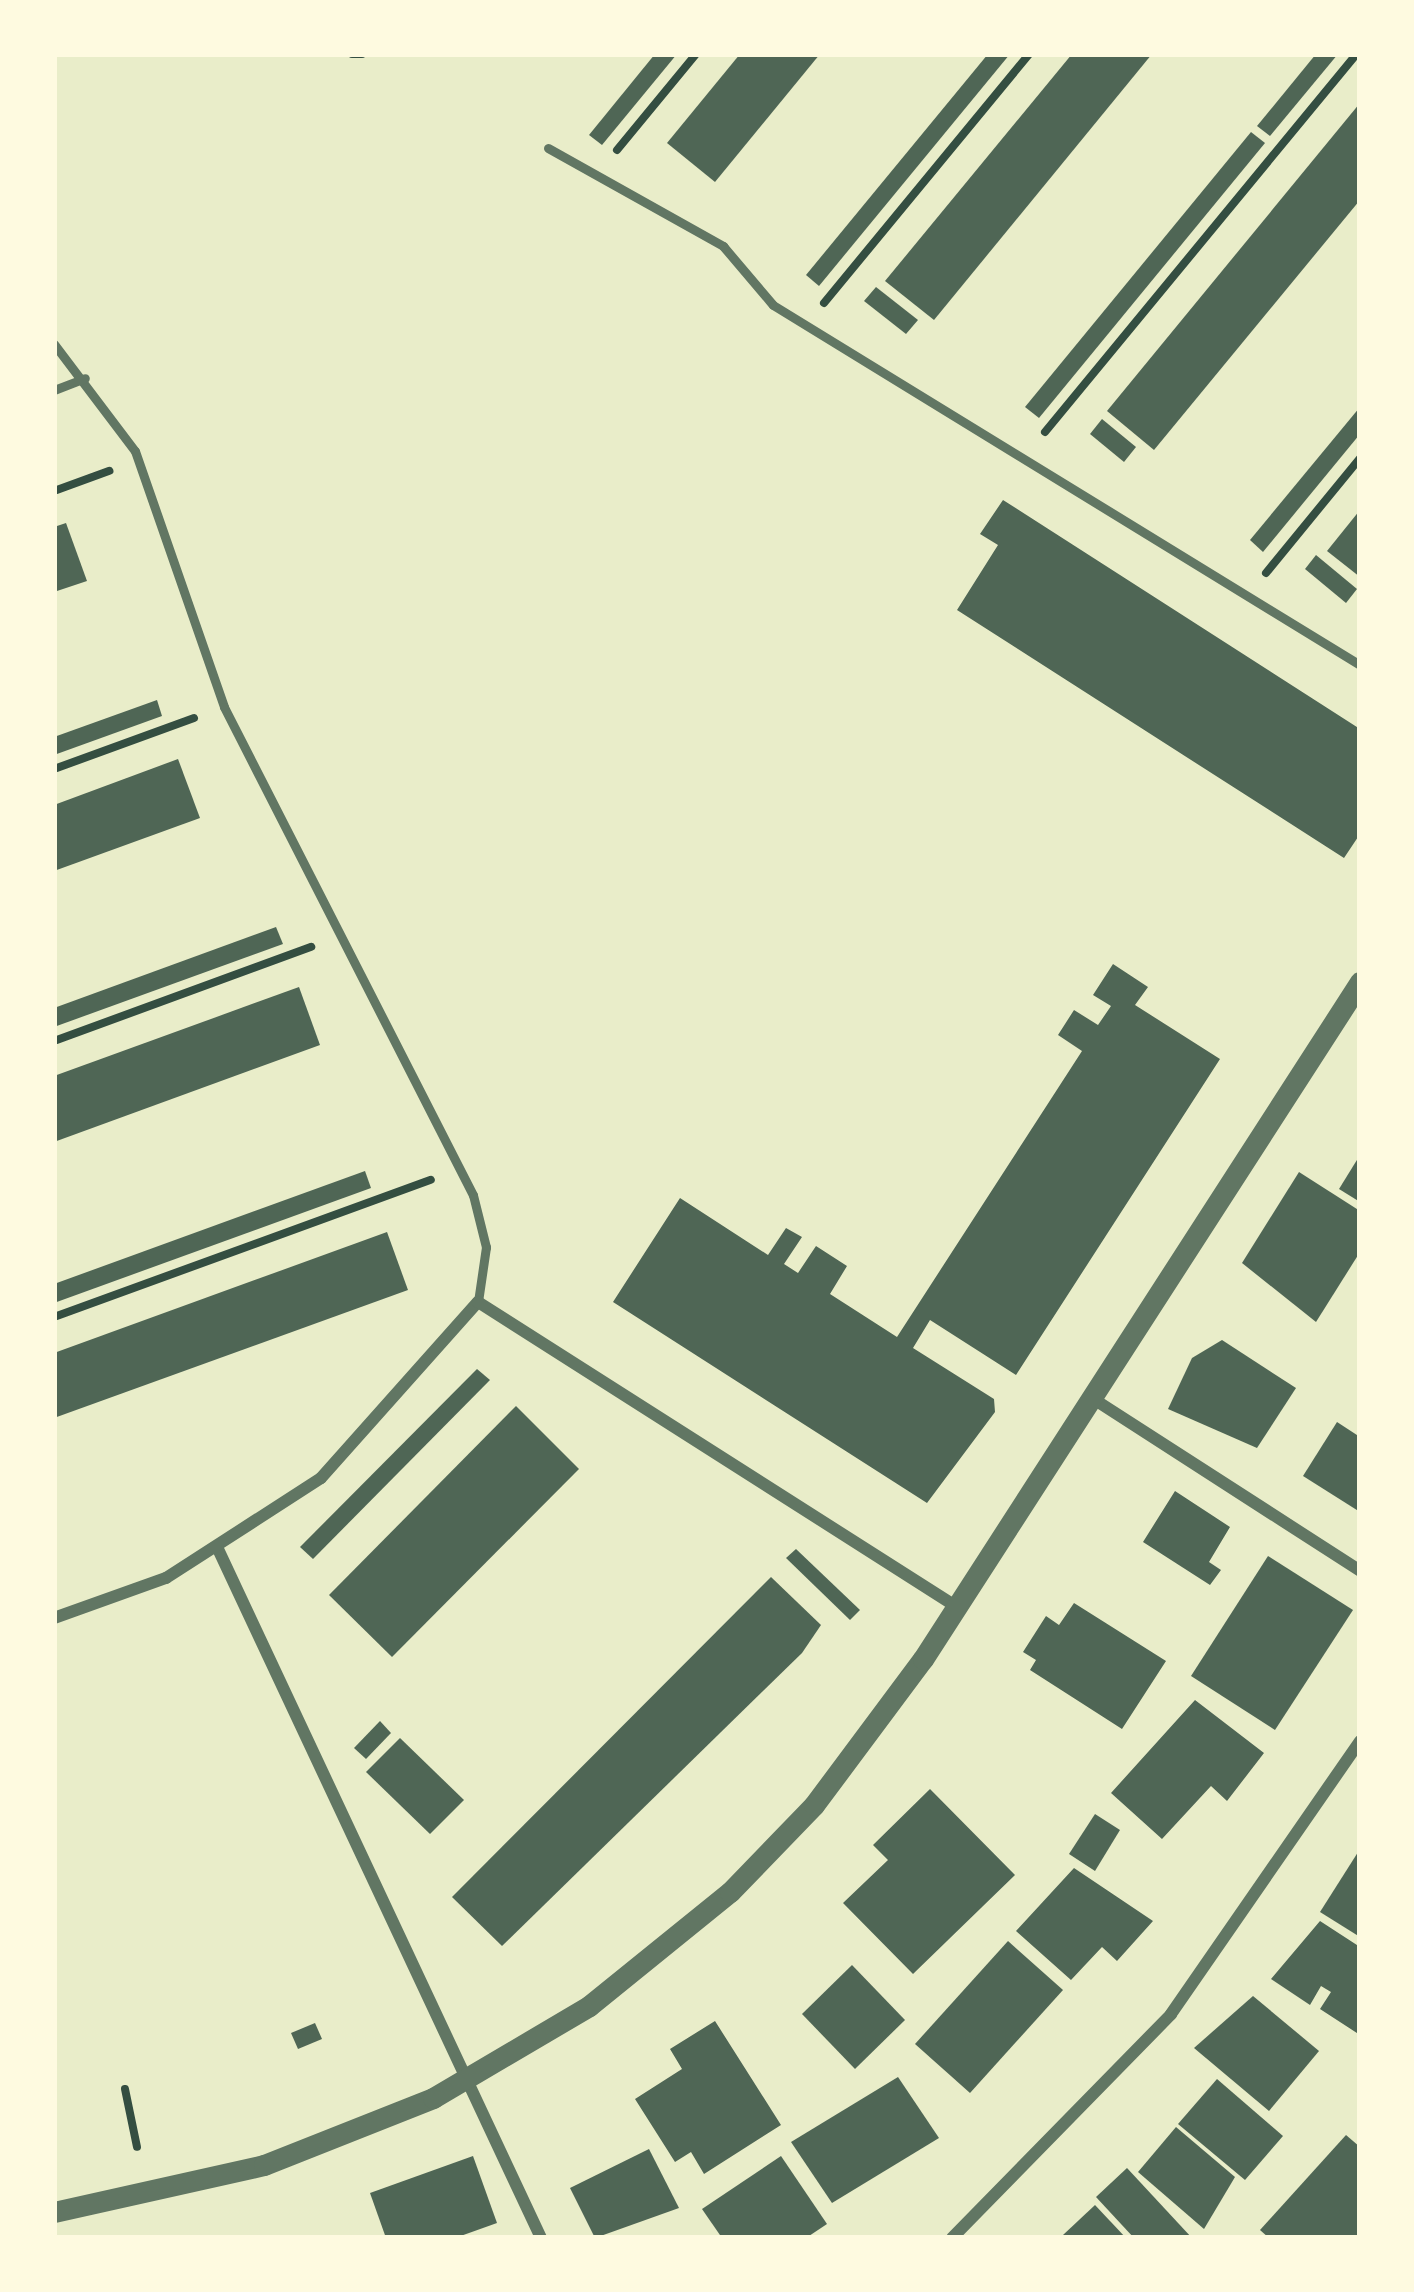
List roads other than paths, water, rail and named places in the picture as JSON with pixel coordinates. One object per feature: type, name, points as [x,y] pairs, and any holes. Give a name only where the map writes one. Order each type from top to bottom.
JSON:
[{"type":"street","points":[[54,2212],[264,2165],[467,2080],[638,1970],[744,1877],[853,1758],[957,1607],[1360,982]]},
{"type":"street","points":[[54,1618],[218,1549],[321,1478],[478,1302],[957,1607]]},
{"type":"street","points":[[1091,1398],[1360,1571]]},
{"type":"street","points":[[218,1549],[541,2238]]},
{"type":"street","points":[[952,2238],[1171,2014],[1360,1741]]},
{"type":"lane","points":[[548,148],[723,245],[772,305],[1360,665]]},
{"type":"lane","points":[[54,344],[85,379],[139,460],[224,707],[460,1170],[486,1246],[478,1302]]},
{"type":"lane","points":[[54,390],[85,379]]}]
